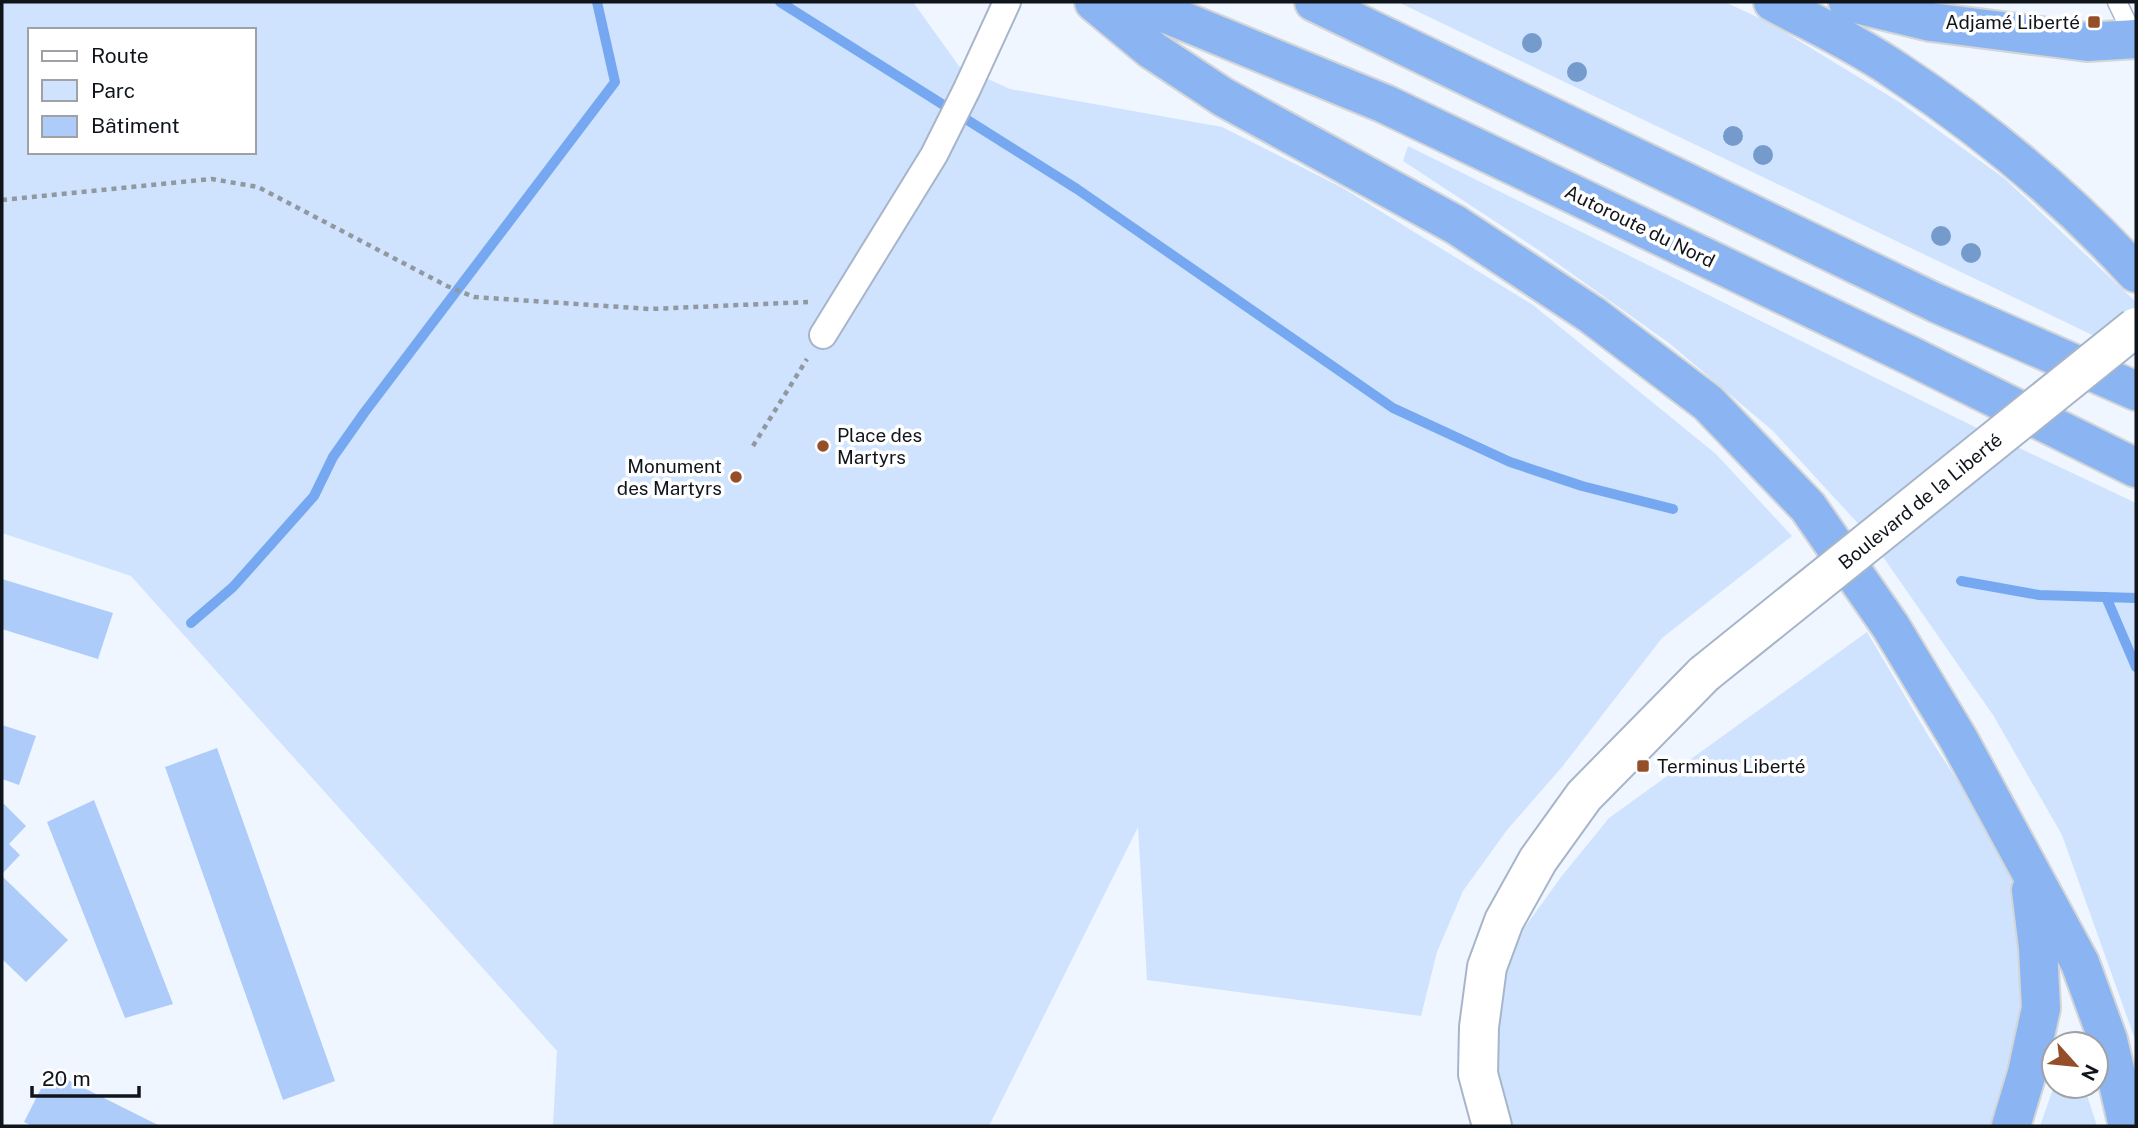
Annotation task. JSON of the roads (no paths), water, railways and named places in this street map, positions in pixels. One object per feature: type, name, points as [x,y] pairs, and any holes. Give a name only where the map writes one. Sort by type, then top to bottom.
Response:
[{"type":"highway","points":[[1094,2],[1152,50],[1223,97],[1456,225],[1592,315],[1708,403],[1808,507],[1876,605],[1959,740],[2080,963],[2108,1040],[2128,1126]]},
{"type":"highway","name":"Autoroute du Nord","points":[[1136,2],[1385,104],[1899,350],[2136,468]]},
{"type":"highway","points":[[1314,2],[1936,303],[2136,391]]},
{"type":"highway","points":[[1773,2],[1894,69],[2006,150],[2100,234],[2136,273]]},
{"type":"highway","points":[[1848,2],[1931,22],[2087,42],[2135,39]]},
{"type":"highway","points":[[2011,1126],[2027,1073],[2041,1008],[2038,948],[2028,867]]},
{"type":"street","points":[[823,335],[934,155],[1007,2]]},
{"type":"street","name":"Boulevard de la Liberté","points":[[1492,1126],[1478,1074],[1479,1027],[1487,967],[1504,921],[1538,860],[1584,796],[1704,674],[2136,327]]},
{"type":"lane","points":[[2117,2],[2135,39]]},
{"type":"waterway","points":[[191,623],[233,587],[314,496],[333,457],[364,413],[615,82],[597,2]]},
{"type":"waterway","points":[[780,2],[1077,189],[1393,408],[1510,462],[1582,486],[1673,509]]},
{"type":"waterway","points":[[1961,581],[2039,595],[2136,598]]},
{"type":"waterway","points":[[2106,597],[2136,667]]},
{"type":"place","name":"Adjamé Liberté","points":[[2094,22]]},
{"type":"place","name":"Place des Martyrs","points":[[823,446]]},
{"type":"place","name":"Monument des Martyrs","points":[[736,477]]},
{"type":"place","name":"Terminus Liberté","points":[[1643,766]]}]
